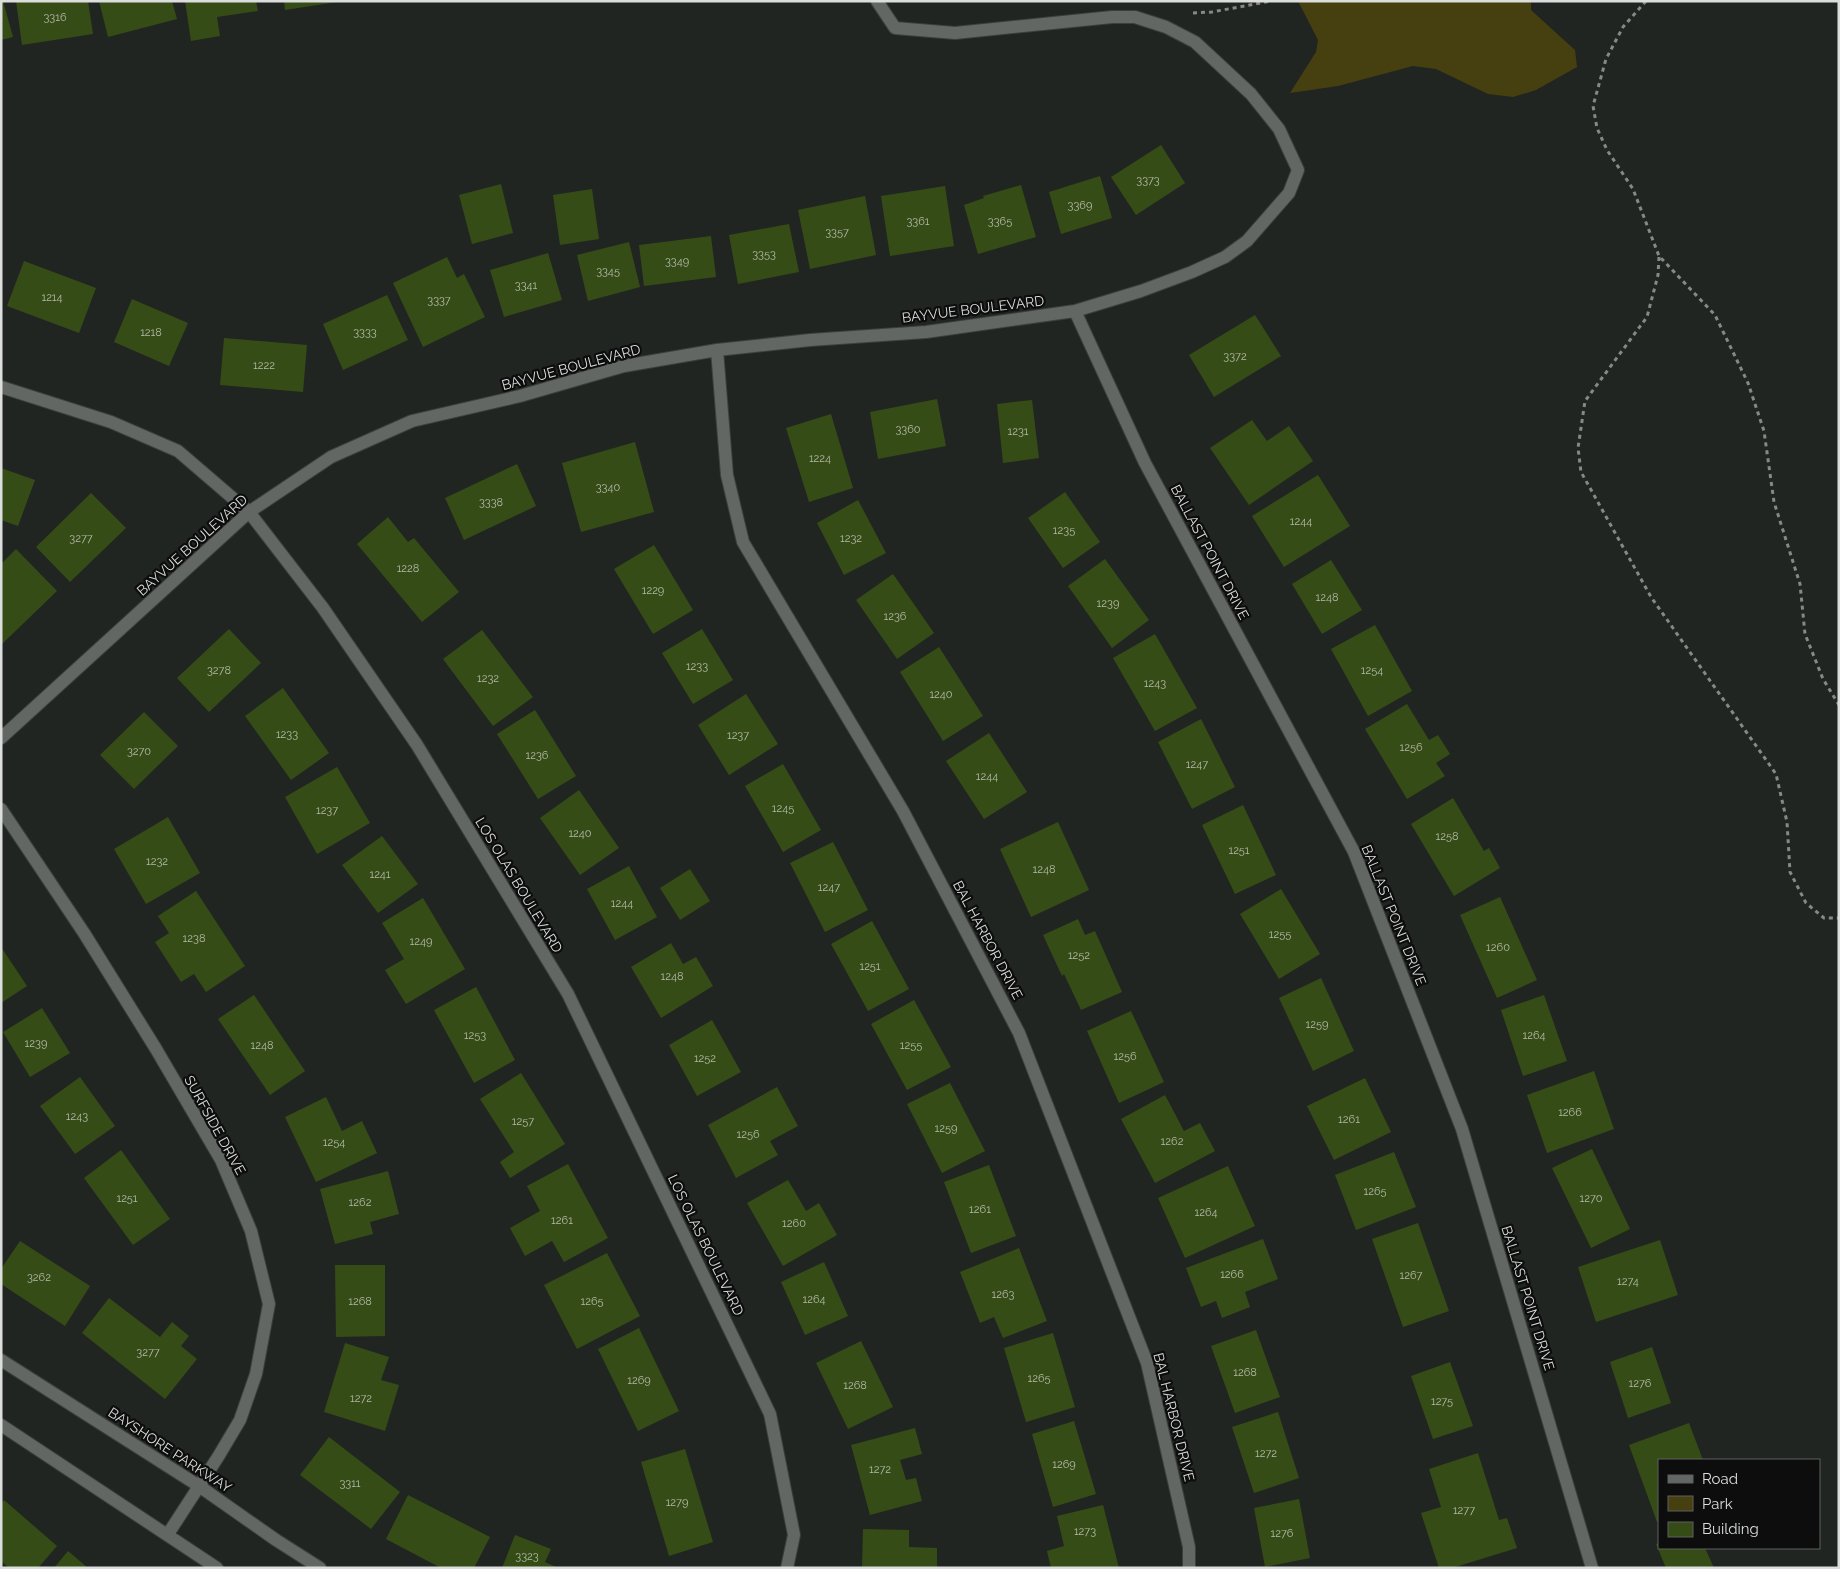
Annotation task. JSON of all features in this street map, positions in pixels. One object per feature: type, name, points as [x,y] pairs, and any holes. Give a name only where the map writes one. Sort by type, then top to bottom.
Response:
[{"type":"street","name":"BAYVUE BOULEVARD","points":[[1,738],[249,512],[331,456],[412,421],[520,396],[624,366],[717,350],[810,340],[926,332],[1074,311],[1141,291],[1192,272],[1225,257],[1247,241],[1289,193],[1298,170],[1279,129],[1251,94],[1195,42],[1166,27],[1135,18],[1112,18],[955,32],[895,28],[877,1]]},
{"type":"street","name":"BALLAST POINT DRIVE","points":[[1074,311],[1145,463],[1354,852],[1462,1129],[1592,1568]]},
{"type":"street","name":"BAL HARBOR DRIVE","points":[[717,350],[727,475],[743,542],[903,811],[1019,1033],[1147,1363],[1189,1547],[1189,1568]]},
{"type":"street","name":"LOS OLAS BOULEVARD","points":[[1,387],[111,422],[178,451],[249,512],[322,608],[417,745],[568,994],[770,1414],[794,1535],[786,1568]]},
{"type":"street","name":"SURFSIDE DRIVE","points":[[1,809],[84,933],[221,1160],[251,1231],[269,1304],[256,1374],[240,1420],[168,1534]]},
{"type":"street","name":"BAYSHORE PARKWAY","points":[[1,1360],[199,1486],[276,1540],[320,1568]]},
{"type":"street","points":[[1,1425],[217,1568]]},
{"type":"path","points":[[1193,13],[1212,12],[1271,1]]},
{"type":"path","points":[[1646,1],[1623,27],[1606,59],[1593,106],[1597,128],[1607,150],[1634,189],[1659,256],[1715,315],[1748,383],[1764,431],[1774,502],[1800,584],[1805,634],[1823,679],[1839,705]]},
{"type":"path","points":[[1659,256],[1658,275],[1647,316],[1585,401],[1578,448],[1581,472],[1651,597],[1776,774],[1787,822],[1790,872],[1806,903],[1824,918],[1839,918]]},
{"type":"green space","points":[[1298,1],[1531,1],[1531,10],[1575,50],[1577,67],[1536,90],[1513,97],[1488,94],[1436,69],[1413,66],[1338,86],[1290,93],[1316,52],[1318,40]]},
{"type":"building","points":[[1,1],[3,1],[13,37],[1,40]]},
{"type":"building","points":[[16,1],[88,1],[93,34],[22,45]]},
{"type":"building","points":[[99,1],[172,1],[177,19],[108,37]]},
{"type":"building","points":[[185,1],[256,1],[258,11],[217,17],[220,36],[191,41]]},
{"type":"building","points":[[284,1],[337,1],[337,2],[285,10]]},
{"type":"building","points":[[1161,145],[1185,183],[1136,215],[1111,177]]},
{"type":"building","points":[[1100,176],[1112,218],[1061,234],[1049,192]]},
{"type":"building","points":[[501,184],[513,233],[472,244],[459,195]]},
{"type":"building","points":[[1021,185],[1036,237],[978,254],[964,205],[984,198],[983,196]]},
{"type":"building","points":[[945,186],[954,246],[890,256],[881,196]]},
{"type":"building","points":[[592,189],[599,239],[560,245],[553,195]]},
{"type":"building","points":[[865,196],[876,255],[810,269],[798,210]]},
{"type":"building","points":[[789,224],[799,272],[738,284],[729,235]]},
{"type":"building","points":[[711,236],[716,277],[644,286],[639,245]]},
{"type":"building","points":[[629,242],[640,287],[588,301],[577,255]]},
{"type":"building","points":[[548,253],[562,300],[504,317],[490,270]]},
{"type":"building","points":[[447,257],[457,278],[464,274],[485,317],[423,347],[393,283]]},
{"type":"building","points":[[24,261],[96,288],[79,333],[7,306]]},
{"type":"building","points":[[387,295],[408,340],[343,370],[323,324]]},
{"type":"building","points":[[132,299],[188,323],[169,366],[114,342]]},
{"type":"building","points":[[1255,315],[1281,356],[1214,397],[1189,355]]},
{"type":"building","points":[[224,338],[307,345],[303,392],[220,385]]},
{"type":"building","points":[[937,399],[946,446],[878,459],[870,412]]},
{"type":"building","points":[[1032,400],[1039,458],[1003,463],[997,404]]},
{"type":"building","points":[[831,414],[853,488],[809,502],[786,428]]},
{"type":"building","points":[[1252,420],[1267,441],[1289,426],[1313,461],[1249,505],[1210,448]]},
{"type":"building","points":[[635,442],[654,512],[581,532],[562,463]]},
{"type":"building","points":[[517,464],[536,506],[464,540],[445,498]]},
{"type":"building","points":[[1,468],[35,480],[18,526],[1,520]]},
{"type":"building","points":[[1318,475],[1350,526],[1284,567],[1252,516]]},
{"type":"building","points":[[1065,492],[1100,542],[1063,568],[1028,518]]},
{"type":"building","points":[[91,493],[126,528],[70,582],[36,547]]},
{"type":"building","points":[[858,500],[886,553],[844,575],[817,523]]},
{"type":"building","points":[[388,517],[408,542],[414,538],[459,592],[422,622],[357,544]]},
{"type":"building","points":[[654,545],[693,610],[653,634],[614,569]]},
{"type":"building","points":[[16,549],[57,591],[1,645],[1,564]]},
{"type":"building","points":[[1105,559],[1149,620],[1112,648],[1068,586]]},
{"type":"building","points":[[1331,560],[1362,610],[1322,634],[1292,584]]},
{"type":"building","points":[[893,574],[934,633],[897,659],[856,600]]},
{"type":"building","points":[[1375,625],[1412,691],[1368,716],[1331,649]]},
{"type":"building","points":[[229,629],[261,663],[209,712],[177,678]]},
{"type":"building","points":[[702,629],[733,680],[693,704],[662,653]]},
{"type":"building","points":[[482,630],[533,697],[493,726],[443,659]]},
{"type":"building","points":[[1155,634],[1197,708],[1155,731],[1113,658]]},
{"type":"building","points":[[939,647],[983,716],[943,741],[900,672]]},
{"type":"building","points":[[283,688],[329,753],[291,780],[245,716]]},
{"type":"building","points":[[746,694],[778,744],[729,775],[698,725]]},
{"type":"building","points":[[1407,704],[1429,740],[1438,735],[1450,754],[1436,763],[1445,776],[1407,799],[1365,729]]},
{"type":"building","points":[[535,710],[576,776],[538,799],[497,734]]},
{"type":"building","points":[[144,712],[178,746],[134,789],[100,755]]},
{"type":"building","points":[[1201,719],[1235,787],[1192,809],[1158,742]]},
{"type":"building","points":[[989,733],[1027,792],[984,819],[946,761]]},
{"type":"building","points":[[783,764],[821,830],[783,852],[745,786]]},
{"type":"building","points":[[337,767],[370,823],[317,854],[285,797]]},
{"type":"building","points":[[579,790],[619,848],[580,875],[540,818]]},
{"type":"building","points":[[1453,798],[1484,851],[1489,848],[1500,868],[1454,896],[1411,824]]},
{"type":"building","points":[[1243,805],[1276,875],[1235,894],[1202,825]]},
{"type":"building","points":[[168,817],[200,873],[146,904],[114,849]]},
{"type":"building","points":[[1058,822],[1089,890],[1031,917],[1000,849]]},
{"type":"building","points":[[382,836],[418,884],[378,913],[342,865]]},
{"type":"building","points":[[833,842],[868,910],[825,932],[790,863]]},
{"type":"building","points":[[629,866],[657,917],[615,940],[587,889]]},
{"type":"building","points":[[690,869],[710,901],[680,920],[660,888]]},
{"type":"building","points":[[1281,889],[1320,954],[1279,979],[1240,914]]},
{"type":"building","points":[[196,891],[245,966],[206,992],[194,974],[181,982],[155,942],[169,933],[158,916]]},
{"type":"building","points":[[1500,897],[1537,980],[1497,998],[1460,915]]},
{"type":"building","points":[[423,898],[465,969],[406,1004],[385,970],[404,959],[382,923]]},
{"type":"building","points":[[1078,919],[1085,935],[1095,931],[1122,992],[1081,1010],[1064,974],[1062,976],[1043,935]]},
{"type":"building","points":[[872,921],[909,989],[868,1011],[831,944]]},
{"type":"building","points":[[671,943],[683,964],[696,957],[713,986],[661,1018],[631,967]]},
{"type":"building","points":[[1,947],[27,986],[1,1003]]},
{"type":"building","points":[[1321,978],[1354,1051],[1313,1071],[1279,998]]},
{"type":"building","points":[[476,987],[515,1060],[474,1083],[434,1010]]},
{"type":"building","points":[[254,995],[305,1071],[270,1095],[218,1019]]},
{"type":"building","points":[[1544,995],[1567,1061],[1523,1076],[1501,1010]]},
{"type":"building","points":[[914,1000],[951,1067],[907,1090],[871,1024]]},
{"type":"building","points":[[42,1008],[70,1053],[30,1077],[3,1032]]},
{"type":"building","points":[[1131,1011],[1164,1082],[1119,1103],[1087,1031]]},
{"type":"building","points":[[712,1020],[741,1072],[697,1096],[669,1045]]},
{"type":"building","points":[[1594,1071],[1614,1129],[1547,1153],[1527,1095]]},
{"type":"building","points":[[521,1073],[565,1144],[510,1178],[500,1162],[514,1152],[480,1099]]},
{"type":"building","points":[[80,1077],[115,1126],[75,1154],[40,1106]]},
{"type":"building","points":[[1365,1078],[1391,1132],[1334,1160],[1307,1106]]},
{"type":"building","points":[[950,1083],[985,1151],[942,1173],[907,1104]]},
{"type":"building","points":[[777,1087],[798,1126],[770,1141],[778,1155],[736,1178],[708,1125]]},
{"type":"building","points":[[1165,1095],[1184,1131],[1200,1123],[1215,1151],[1155,1183],[1121,1119]]},
{"type":"building","points":[[326,1097],[342,1131],[362,1121],[377,1153],[316,1182],[285,1117]]},
{"type":"building","points":[[1592,1149],[1630,1229],[1591,1248],[1552,1168]]},
{"type":"building","points":[[121,1150],[170,1219],[133,1245],[84,1178]]},
{"type":"building","points":[[1394,1152],[1416,1207],[1356,1230],[1335,1175]]},
{"type":"building","points":[[568,1164],[608,1238],[564,1262],[552,1241],[525,1256],[510,1228],[540,1211],[527,1186]]},
{"type":"building","points":[[989,1165],[1016,1236],[971,1253],[944,1182]]},
{"type":"building","points":[[1228,1166],[1255,1226],[1185,1258],[1158,1198]]},
{"type":"building","points":[[388,1171],[399,1214],[370,1222],[373,1234],[335,1244],[320,1189]]},
{"type":"building","points":[[788,1180],[806,1211],[819,1203],[837,1235],[783,1266],[747,1203]]},
{"type":"building","points":[[1418,1223],[1449,1311],[1403,1327],[1372,1239]]},
{"type":"building","points":[[1263,1239],[1278,1279],[1245,1292],[1250,1307],[1222,1318],[1216,1301],[1201,1307],[1186,1268]]},
{"type":"building","points":[[1660,1240],[1678,1295],[1596,1322],[1578,1267]]},
{"type":"building","points":[[20,1241],[90,1286],[65,1326],[1,1284],[1,1269]]},
{"type":"building","points":[[1019,1248],[1047,1321],[1003,1338],[994,1317],[980,1323],[960,1272]]},
{"type":"building","points":[[607,1253],[640,1316],[577,1349],[544,1285]]},
{"type":"building","points":[[824,1262],[848,1316],[805,1335],[781,1282]]},
{"type":"building","points":[[335,1265],[385,1265],[385,1336],[336,1337]]},
{"type":"building","points":[[109,1298],[160,1337],[172,1322],[189,1336],[181,1346],[197,1359],[165,1399],[82,1333]]},
{"type":"building","points":[[639,1328],[679,1411],[638,1431],[598,1349]]},
{"type":"building","points":[[1256,1330],[1280,1397],[1235,1413],[1211,1346]]},
{"type":"building","points":[[1053,1333],[1075,1407],[1026,1422],[1004,1348]]},
{"type":"building","points":[[861,1341],[893,1407],[848,1429],[816,1363]]},
{"type":"building","points":[[345,1343],[389,1357],[381,1380],[399,1385],[385,1431],[324,1412]]},
{"type":"building","points":[[1652,1347],[1671,1403],[1628,1418],[1610,1362]]},
{"type":"building","points":[[1450,1362],[1473,1426],[1433,1439],[1411,1376]]},
{"type":"building","points":[[1278,1412],[1299,1478],[1254,1493],[1232,1427]]},
{"type":"building","points":[[1074,1421],[1096,1494],[1053,1507],[1032,1434]]},
{"type":"building","points":[[1689,1423],[1703,1459],[1658,1459],[1658,1522],[1657,1522],[1629,1445]]},
{"type":"building","points":[[915,1428],[922,1454],[900,1460],[906,1480],[916,1478],[922,1501],[870,1515],[851,1445]]},
{"type":"building","points":[[329,1437],[400,1492],[371,1529],[300,1475]]},
{"type":"building","points":[[685,1449],[713,1542],[669,1556],[641,1462]]},
{"type":"building","points":[[1478,1453],[1499,1520],[1507,1518],[1517,1548],[1452,1568],[1439,1568],[1421,1513],[1441,1507],[1429,1469]]},
{"type":"building","points":[[408,1495],[490,1537],[474,1568],[441,1568],[386,1539]]},
{"type":"building","points":[[1299,1499],[1310,1558],[1265,1567],[1254,1508]]},
{"type":"building","points":[[4,1500],[57,1546],[38,1568],[9,1568],[1,1561],[1,1504]]},
{"type":"building","points":[[1103,1505],[1119,1568],[1051,1568],[1047,1551],[1064,1546],[1057,1516]]},
{"type":"building","points":[[863,1529],[909,1530],[909,1547],[937,1548],[937,1568],[862,1568]]},
{"type":"building","points":[[515,1535],[551,1549],[545,1562],[558,1568],[502,1568]]},
{"type":"building","points":[[1658,1549],[1705,1549],[1714,1568],[1666,1568]]},
{"type":"building","points":[[68,1551],[88,1568],[54,1568]]}]
